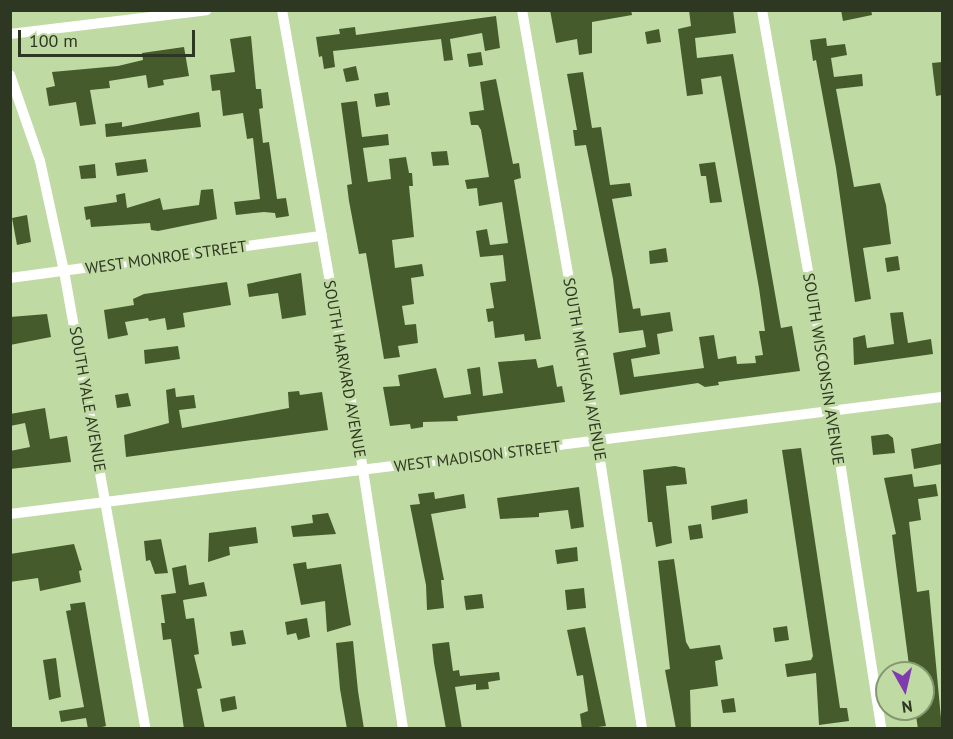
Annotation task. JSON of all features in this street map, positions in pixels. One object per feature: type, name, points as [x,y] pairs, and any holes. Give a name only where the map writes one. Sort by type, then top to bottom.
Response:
[{"type":"street","points":[[10,34],[207,10]]},
{"type":"street","name":"SOUTH HARVARD AVENUE","points":[[282,10],[363,470],[403,729]]},
{"type":"street","name":"SOUTH MICHIGAN AVENUE","points":[[522,10],[597,441],[642,729]]},
{"type":"street","name":"SOUTH WISCONSIN AVENUE","points":[[762,10],[832,411],[881,729]]},
{"type":"street","name":"SOUTH YALE AVENUE","points":[[10,75],[40,161],[64,271],[107,502],[145,729]]},
{"type":"street","name":"WEST MONROE STREET","points":[[10,278],[322,236]]},
{"type":"street","name":"WEST MADISON STREET","points":[[10,514],[942,397]]},
{"type":"building","points":[[550,10],[631,10],[632,15],[592,22],[592,53],[579,55],[577,39],[556,43]]},
{"type":"building","points":[[689,10],[733,10],[736,33],[695,38],[697,58],[733,54],[781,328],[792,326],[800,371],[718,382],[719,385],[705,387],[698,383],[620,395],[613,353],[646,347],[643,330],[619,333],[613,279],[586,145],[575,146],[573,130],[577,130],[567,74],[583,72],[592,128],[601,127],[610,185],[630,183],[632,196],[612,199],[633,309],[640,308],[641,316],[670,312],[673,331],[657,334],[660,354],[631,359],[634,377],[704,368],[699,337],[714,335],[718,359],[736,356],[737,364],[756,363],[755,356],[763,355],[759,331],[765,331],[759,288],[721,76],[701,79],[703,94],[687,96],[678,29],[691,26]]},
{"type":"building","points":[[841,10],[871,10],[872,15],[843,21]]},
{"type":"building","points":[[496,16],[500,48],[485,51],[482,33],[450,39],[453,60],[444,61],[441,39],[333,51],[335,67],[324,69],[322,56],[319,57],[316,37],[340,34],[339,29],[355,27],[356,35]]},
{"type":"building","points":[[659,29],[661,42],[647,44],[645,32]]},
{"type":"building","points":[[251,36],[256,89],[261,89],[263,108],[259,109],[263,143],[269,142],[277,199],[286,198],[289,216],[276,218],[275,213],[264,212],[236,215],[234,202],[260,199],[253,138],[247,139],[243,113],[223,116],[220,90],[212,91],[210,75],[235,72],[230,39]]},
{"type":"building","points":[[826,38],[827,46],[845,44],[847,55],[831,58],[834,77],[862,74],[863,86],[836,89],[854,187],[880,183],[886,205],[891,244],[863,248],[871,299],[855,302],[836,168],[816,60],[813,61],[810,40]]},
{"type":"building","points":[[184,47],[189,76],[163,80],[164,85],[148,88],[146,75],[109,81],[110,88],[90,90],[96,124],[80,126],[76,102],[49,106],[46,88],[55,86],[52,72],[118,66],[143,60],[142,53]]},
{"type":"building","points":[[481,52],[483,65],[469,67],[467,54]]},
{"type":"building","points":[[942,62],[942,95],[936,96],[932,63]]},
{"type":"building","points":[[356,66],[359,80],[346,82],[343,69]]},
{"type":"building","points":[[496,79],[513,164],[519,163],[521,178],[514,180],[541,339],[525,341],[524,334],[495,338],[493,321],[488,322],[486,309],[494,308],[490,283],[506,281],[503,255],[480,257],[476,231],[487,229],[490,245],[508,243],[502,202],[479,206],[477,188],[467,189],[465,180],[489,177],[481,130],[478,125],[471,125],[469,112],[484,110],[480,82]]},
{"type":"building","points":[[388,92],[390,105],[376,107],[374,94]]},
{"type":"building","points":[[357,101],[362,137],[388,134],[389,145],[363,148],[368,182],[391,179],[389,159],[406,157],[409,173],[412,173],[413,186],[409,186],[414,237],[392,240],[395,268],[422,264],[424,276],[411,278],[414,304],[402,306],[405,325],[416,324],[418,343],[398,346],[400,357],[384,359],[366,253],[359,254],[349,201],[347,185],[352,184],[341,103]]},
{"type":"building","points":[[199,112],[201,127],[106,137],[105,124],[122,122],[122,127]]},
{"type":"building","points":[[447,151],[449,165],[433,166],[431,152]]},
{"type":"building","points":[[146,159],[148,172],[117,176],[115,163]]},
{"type":"building","points":[[715,162],[722,202],[710,203],[706,176],[701,176],[699,164]]},
{"type":"building","points":[[95,164],[96,178],[81,179],[79,166]]},
{"type":"building","points":[[213,189],[217,219],[158,231],[151,230],[150,223],[91,227],[90,219],[86,220],[84,207],[117,202],[116,195],[125,193],[127,208],[160,198],[163,210],[199,205],[201,190]]},
{"type":"building","points":[[27,215],[31,242],[17,245],[12,218]]},
{"type":"building","points":[[666,248],[668,262],[650,264],[649,251]]},
{"type":"building","points":[[898,256],[900,270],[887,272],[885,258]]},
{"type":"building","points":[[301,273],[306,315],[282,319],[278,293],[249,297],[247,284]]},
{"type":"building","points":[[227,282],[231,305],[183,313],[185,327],[167,330],[165,318],[125,322],[128,335],[108,339],[104,310],[134,305],[133,299],[144,294]]},
{"type":"building","points":[[903,312],[908,343],[931,339],[933,354],[854,365],[853,338],[865,335],[867,348],[894,344],[890,313]]},
{"type":"building","points":[[47,314],[51,337],[10,345],[10,317]]},
{"type":"building","points":[[178,346],[180,359],[145,364],[144,350]]},
{"type":"building","points":[[536,359],[538,368],[553,365],[557,387],[562,386],[565,402],[457,416],[458,421],[423,422],[423,427],[411,429],[410,424],[390,426],[383,387],[400,386],[398,375],[436,368],[444,398],[471,394],[467,369],[480,367],[483,396],[503,393],[498,362]]},
{"type":"building","points":[[175,388],[176,397],[194,395],[196,408],[179,410],[182,428],[289,408],[288,392],[299,391],[300,395],[322,392],[328,430],[126,457],[124,435],[169,423],[166,390]]},
{"type":"building","points":[[128,393],[131,406],[117,408],[115,395]]},
{"type":"building","points":[[45,408],[50,439],[67,436],[71,462],[10,469],[10,451],[30,447],[25,423],[10,426],[10,414]]},
{"type":"building","points":[[888,434],[893,438],[895,453],[873,455],[871,436]]},
{"type":"building","points":[[942,443],[942,464],[914,469],[911,449]]},
{"type":"building","points":[[801,448],[840,708],[847,708],[849,721],[819,725],[816,673],[787,677],[785,664],[811,660],[813,656],[782,450]]},
{"type":"building","points":[[675,466],[685,468],[687,484],[666,486],[672,543],[656,547],[652,522],[648,522],[643,470]]},
{"type":"building","points":[[912,474],[914,487],[936,484],[938,496],[918,499],[921,520],[909,522],[917,592],[929,590],[942,729],[918,729],[917,721],[935,721],[935,661],[908,661],[892,535],[896,534],[884,478]]},
{"type":"building","points":[[579,487],[584,527],[571,529],[568,510],[539,513],[539,517],[500,519],[497,498]]},
{"type":"building","points":[[434,492],[435,499],[464,494],[466,508],[431,514],[444,580],[441,580],[444,608],[427,610],[426,585],[410,505],[420,504],[418,494]]},
{"type":"building","points":[[747,499],[748,513],[712,520],[711,506]]},
{"type":"building","points":[[328,513],[336,534],[293,537],[291,526],[313,523],[312,515]]},
{"type":"building","points":[[701,524],[703,538],[690,540],[688,526]]},
{"type":"building","points":[[256,527],[258,543],[229,547],[230,555],[208,562],[209,533]]},
{"type":"building","points":[[161,539],[168,573],[155,574],[150,560],[146,561],[144,541]]},
{"type":"building","points":[[74,544],[82,570],[79,571],[81,582],[40,591],[38,578],[10,582],[10,554]]},
{"type":"building","points":[[577,547],[578,561],[557,564],[555,550]]},
{"type":"building","points":[[674,559],[686,642],[690,649],[720,645],[723,659],[715,661],[718,686],[690,690],[691,729],[676,729],[665,670],[670,669],[658,561]]},
{"type":"building","points":[[306,562],[307,569],[341,564],[351,625],[327,632],[325,601],[301,605],[293,564]]},
{"type":"building","points":[[186,565],[189,585],[204,582],[207,596],[183,600],[186,619],[194,618],[199,654],[194,655],[202,688],[197,689],[205,729],[184,729],[171,639],[163,640],[161,623],[165,623],[161,595],[176,593],[172,568]]},
{"type":"building","points":[[584,588],[586,608],[567,610],[565,590]]},
{"type":"building","points":[[482,594],[484,608],[466,610],[464,596]]},
{"type":"building","points":[[85,602],[106,726],[94,729],[88,729],[86,718],[61,722],[59,711],[84,707],[66,611],[71,610],[70,604]]},
{"type":"building","points":[[307,618],[310,637],[298,640],[296,633],[287,635],[285,622]]},
{"type":"building","points":[[787,626],[789,640],[775,642],[773,628]]},
{"type":"building","points":[[585,627],[606,726],[582,729],[580,714],[588,711],[583,675],[577,676],[567,630]]},
{"type":"building","points":[[243,630],[246,644],[232,646],[230,632]]},
{"type":"building","points":[[353,641],[364,729],[347,729],[340,689],[336,643]]},
{"type":"building","points":[[449,642],[453,671],[459,670],[460,676],[499,672],[500,680],[488,682],[489,689],[476,690],[476,684],[455,687],[462,729],[446,729],[434,663],[432,644]]},
{"type":"building","points":[[56,658],[61,697],[49,700],[43,660]]},
{"type":"building","points":[[235,696],[237,709],[222,712],[220,699]]},
{"type":"building","points":[[734,698],[736,712],[723,713],[721,700]]}]
